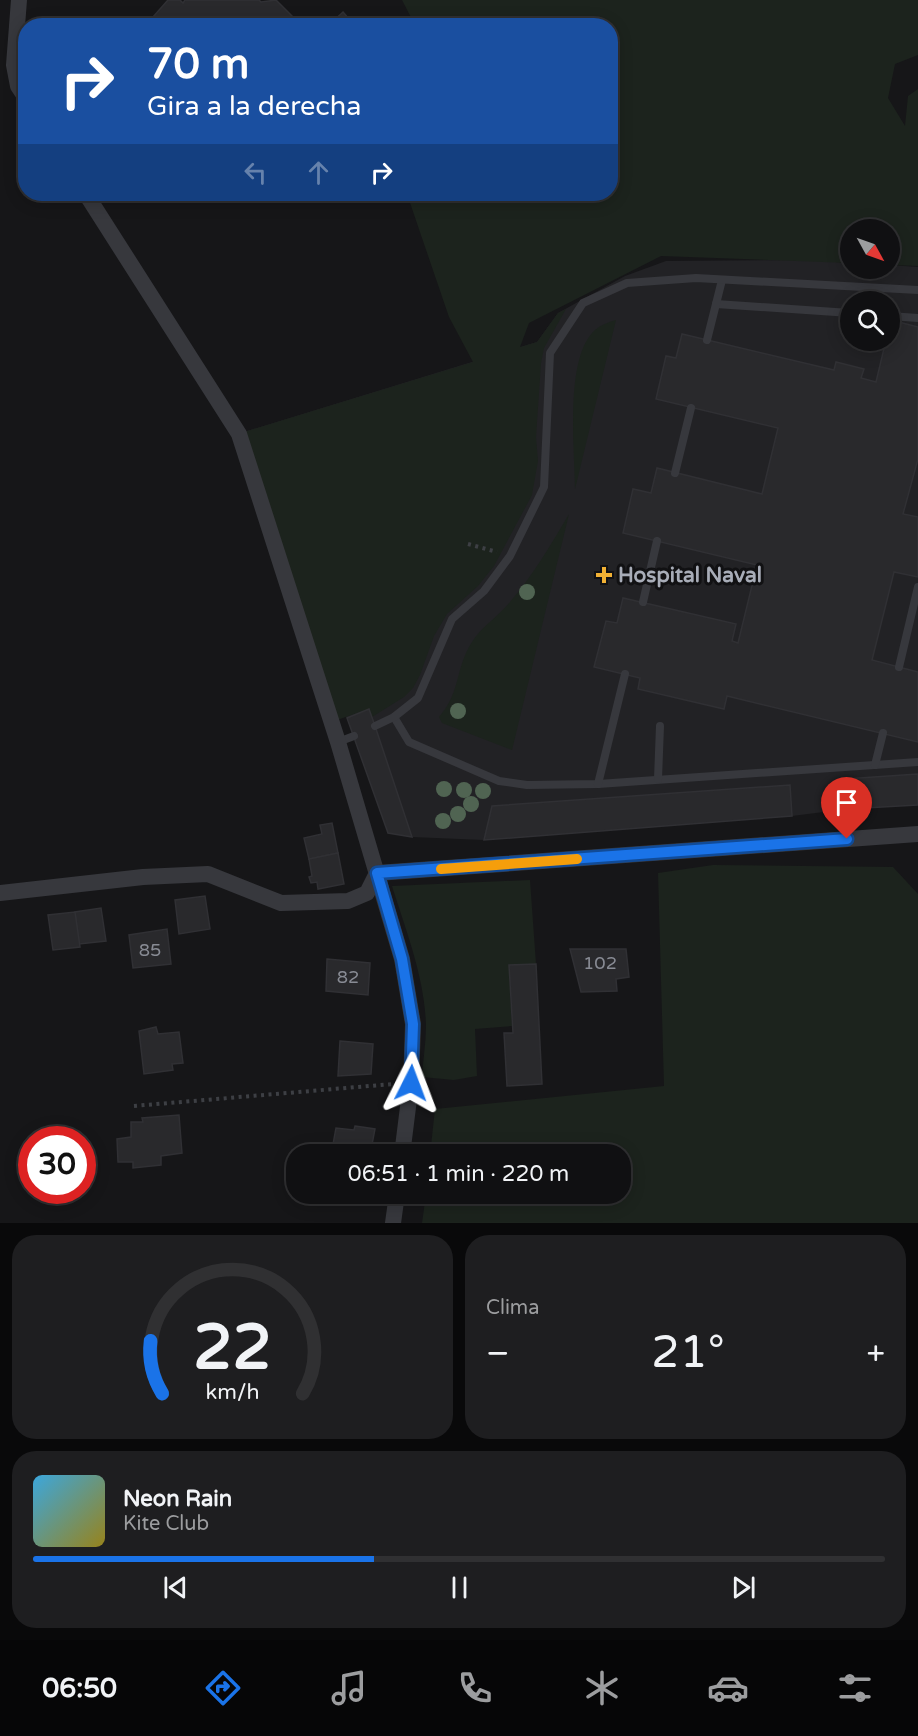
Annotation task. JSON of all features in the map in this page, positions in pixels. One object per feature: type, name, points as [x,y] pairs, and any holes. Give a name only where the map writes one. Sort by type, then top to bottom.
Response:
[{"type":"street","points":[[18,86],[7,68],[19,0]]},
{"type":"street","points":[[90,201],[240,434],[346,739],[377,873],[402,959],[413,1024],[411,1083],[403,1144]]},
{"type":"street","points":[[377,873],[918,834]]},
{"type":"street","points":[[0,893],[143,877],[208,874],[281,903],[348,901],[367,893],[377,873]]},
{"type":"street","points":[[393,1223],[396,1204]]},
{"type":"lane","points":[[375,726],[394,717],[418,698],[452,619],[484,591],[510,556],[544,487],[550,353],[583,303],[627,283],[696,278],[918,290]]},
{"type":"lane","points":[[707,340],[722,280]]},
{"type":"lane","points":[[716,304],[840,312]]},
{"type":"lane","points":[[900,317],[918,318]]},
{"type":"lane","points":[[675,472],[691,408]]},
{"type":"lane","points":[[643,602],[657,542]]},
{"type":"lane","points":[[899,667],[918,587]]},
{"type":"lane","points":[[598,784],[625,674]]},
{"type":"lane","points":[[394,717],[409,742],[499,781],[527,785],[598,784],[918,762]]},
{"type":"lane","points":[[658,779],[660,726]]},
{"type":"lane","points":[[875,765],[883,733]]},
{"type":"path","points":[[468,544],[510,556]]},
{"type":"path","points":[[134,1106],[411,1083]]},
{"type":"shaded area","points":[[402,0],[918,0],[918,55],[895,64],[888,98],[905,126],[908,96],[918,89],[918,266],[900,265],[900,219],[840,219],[840,263],[661,256],[529,323],[520,347],[537,342],[558,313],[566,309],[544,348],[541,363],[536,437],[538,461],[532,495],[494,566],[478,586],[447,614],[434,636],[413,688],[404,697],[372,717],[369,709],[337,720],[244,432],[473,362],[449,317],[409,201],[618,201],[618,18],[411,18]]},
{"type":"shaded area","name":"Hospital Naval","points":[[808,260],[840,262],[840,279],[900,279],[900,266],[918,267],[918,805],[484,840],[412,837],[388,833],[244,432],[537,342],[558,313],[625,276],[666,261]]},
{"type":"shaded area","points":[[616,320],[575,489],[573,405],[579,361],[585,343],[595,330]]},
{"type":"shaded area","points":[[569,514],[512,750],[442,723],[439,717],[455,689],[463,661],[472,642],[526,581]]},
{"type":"shaded area","points":[[713,865],[893,867],[918,894],[918,1223],[422,1223],[425,1204],[631,1204],[631,1144],[431,1144],[435,1109],[664,1086],[658,873]]},
{"type":"shaded area","points":[[530,880],[536,964],[509,966],[512,1026],[475,1029],[477,1076],[454,1080],[422,1077],[426,1039],[425,1008],[414,955],[392,886]]},
{"type":"building","points":[[168,0],[180,0],[183,3],[185,0],[259,0],[261,2],[276,0],[294,18],[152,18]]},
{"type":"building","points":[[343,12],[348,18],[337,18]]},
{"type":"building","points":[[900,322],[918,327],[918,459],[903,514],[918,517],[918,577],[894,572],[872,660],[918,672],[918,742],[727,696],[724,709],[638,689],[640,678],[594,667],[606,621],[617,623],[623,598],[736,624],[732,641],[738,643],[757,565],[623,533],[633,489],[651,493],[657,468],[762,494],[778,428],[656,399],[666,356],[676,358],[682,334],[834,370],[836,362],[864,369],[861,378],[876,382],[883,351],[900,351]]},
{"type":"building","points":[[369,709],[412,837],[388,833],[347,718]]},
{"type":"building","points":[[918,774],[918,805],[847,809],[845,779]]},
{"type":"building","points":[[790,785],[792,816],[484,840],[492,806]]},
{"type":"building","points":[[332,823],[338,853],[309,859],[304,838],[322,834],[320,825]]},
{"type":"building","points":[[338,853],[344,884],[318,889],[317,882],[311,883],[309,877],[312,876],[309,859]]},
{"type":"building","points":[[205,896],[210,929],[179,934],[175,900]]},
{"type":"building","points":[[101,908],[106,941],[79,944],[75,912]]},
{"type":"building","points":[[75,912],[80,947],[53,950],[48,915]]},
{"type":"building","points":[[167,929],[171,964],[133,968],[129,935]]},
{"type":"building","points":[[570,949],[626,949],[629,977],[616,979],[617,991],[581,992]]},
{"type":"building","points":[[327,959],[370,963],[368,995],[326,991]]},
{"type":"building","points":[[536,964],[542,1084],[507,1086],[504,1033],[513,1033],[509,965]]},
{"type":"building","points":[[156,1027],[158,1034],[179,1032],[183,1063],[172,1064],[173,1070],[144,1074],[139,1031]]},
{"type":"building","points":[[340,1041],[373,1044],[371,1074],[338,1076]]},
{"type":"building","points":[[179,1115],[182,1153],[161,1156],[161,1165],[133,1168],[133,1162],[118,1162],[117,1139],[131,1137],[131,1122],[143,1122],[142,1118]]},
{"type":"building","points":[[355,1126],[375,1129],[372,1144],[333,1144],[336,1128],[354,1130]]},
{"type":"slow traffic","points":[[441,869],[577,859]]},
{"type":"place","name":"Hospital Naval","points":[[604,575]]},
{"type":"route","points":[[411,1083],[413,1024],[402,959],[377,873],[847,839]]}]
